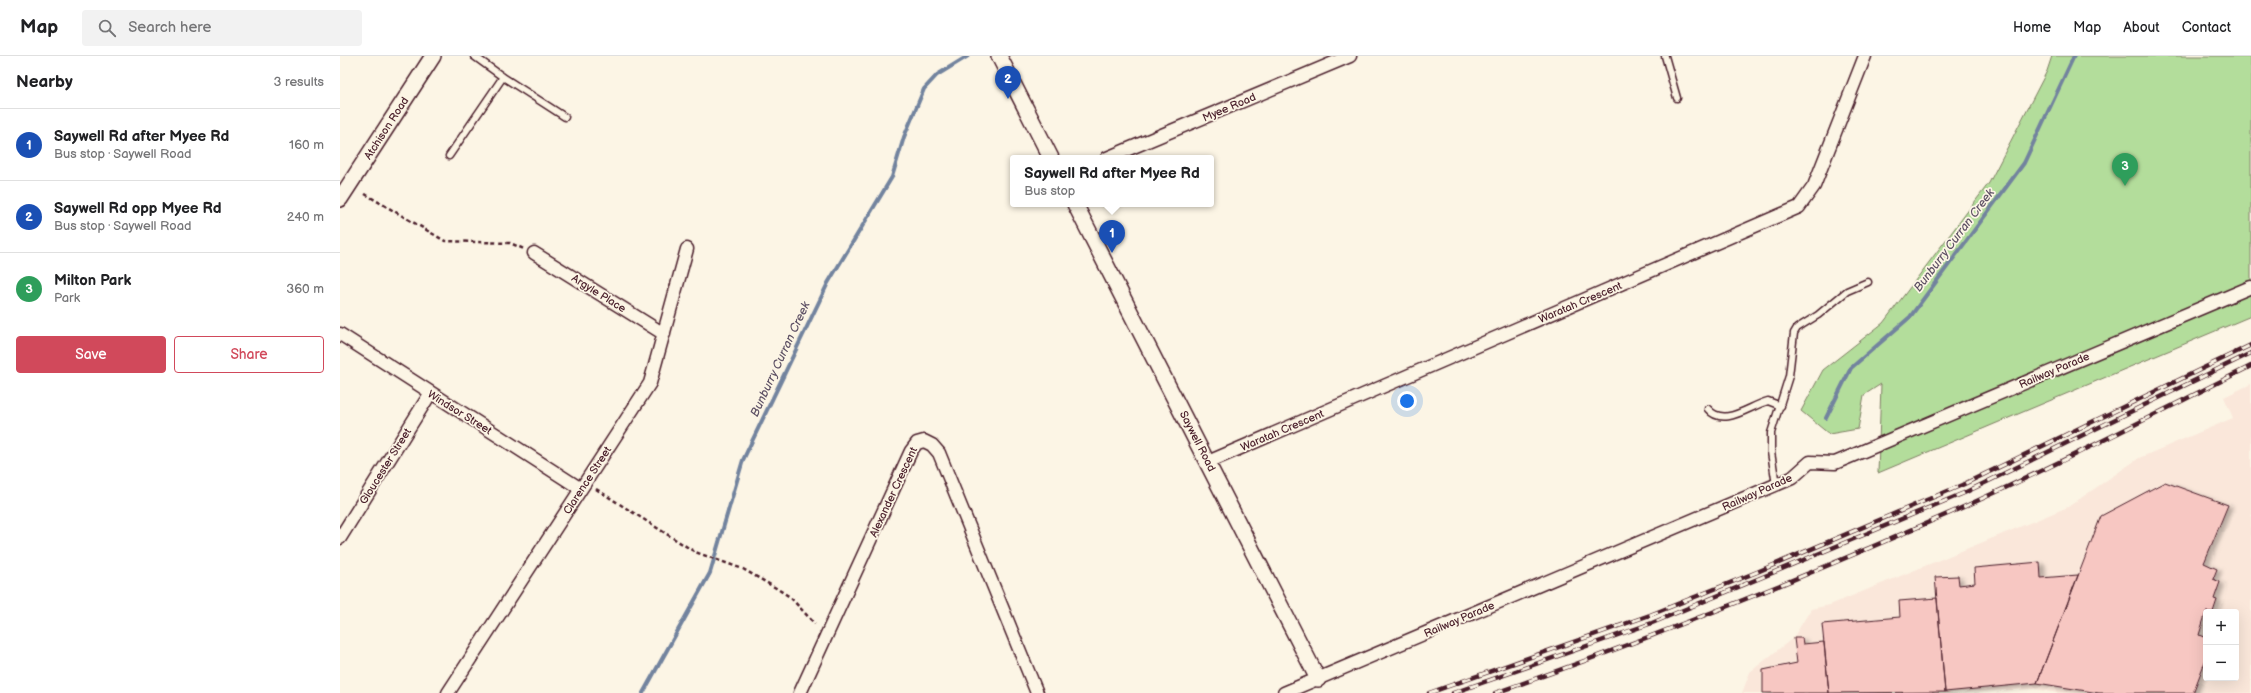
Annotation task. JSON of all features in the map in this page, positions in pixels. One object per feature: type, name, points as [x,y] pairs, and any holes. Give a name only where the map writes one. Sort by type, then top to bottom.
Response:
[{"type":"street","name":"Atchison Road","points":[[340,199],[433,56]]},
{"type":"street","points":[[999,56],[1049,155]]},
{"type":"street","name":"Myee Road","points":[[1114,155],[1350,56]]},
{"type":"street","name":"Waratah Crescent","points":[[1208,462],[1798,207],[1814,186],[1865,56]]},
{"type":"street","name":"Saywell Road","points":[[1077,207],[1318,679]]},
{"type":"street","name":"Clarence Street","points":[[448,693],[650,383],[687,249]]},
{"type":"street","name":"Argyle Place","points":[[534,253],[664,334]]},
{"type":"street","name":"Railway Parade","points":[[1284,693],[1792,478],[1810,462],[1835,463],[2251,287]]},
{"type":"street","name":"Windsor Street","points":[[340,334],[430,394],[581,489]]},
{"type":"street","name":"Gloucester Street","points":[[340,538],[430,394]]},
{"type":"street","name":"Alexander Crescent","points":[[800,693],[911,451],[917,443],[924,441],[932,445],[939,453],[1037,693]]},
{"type":"lane","points":[[474,56],[503,77],[565,117]]},
{"type":"lane","points":[[1665,56],[1677,98]]},
{"type":"lane","points":[[449,156],[503,77]]},
{"type":"lane","points":[[1776,485],[1771,452],[1771,438],[1781,406],[1788,376],[1791,347],[1797,328],[1818,315],[1847,291],[1868,282]]},
{"type":"lane","points":[[1708,409],[1714,416],[1723,418],[1768,401],[1781,406]]},
{"type":"path","points":[[365,194],[445,241],[510,243],[534,253]]},
{"type":"path","points":[[581,489],[594,488],[702,554],[743,569],[790,597],[815,624]]},
{"type":"shaded area","points":[[2251,384],[2251,693],[2058,693],[2035,689],[1940,693],[1742,693],[1750,672],[1793,638],[1811,609],[1830,605],[2068,507],[2139,458],[2233,418],[2224,397]]},
{"type":"green space","points":[[2052,56],[2251,56],[2251,316],[1878,473],[1881,384],[1864,395],[1858,429],[1829,434],[1801,411],[1823,370],[1883,323],[1989,183],[2047,71]]},
{"type":"building","points":[[2165,482],[2228,505],[2204,563],[2217,569],[2213,579],[2220,582],[2214,599],[2217,600],[2214,609],[2203,609],[2203,622],[2199,635],[2203,637],[2203,667],[2193,693],[2099,693],[2037,683],[2101,516]]},
{"type":"building","points":[[2040,562],[2041,578],[2078,575],[2037,683],[1945,692],[1935,577],[1958,576],[1959,585],[1975,583],[1974,568]]},
{"type":"building","points":[[1937,598],[1945,692],[1829,693],[1822,624],[1900,617],[1899,601]]},
{"type":"building","points":[[1794,638],[1802,638],[1803,644],[1824,642],[1829,693],[1763,693],[1763,670],[1797,663]]},
{"type":"waterway","name":"Bunburry Curran Creek","points":[[643,693],[710,573],[743,460],[828,283],[892,177],[904,137],[924,89],[937,75],[968,56]]},
{"type":"waterway","name":"Bunburry Curran Creek","points":[[1826,418],[1851,368],[1910,317],[2024,163],[2074,56]]},
{"type":"railway","points":[[1429,693],[1650,615],[1757,572],[1962,485],[2251,345]]},
{"type":"railway","points":[[1453,693],[1652,623],[1964,493],[2251,353]]},
{"type":"railway","points":[[1495,693],[1615,650],[1733,604],[1910,531],[2040,472],[2251,366]]},
{"type":"place","name":"Saywell Rd opp Myee Rd","points":[[1008,99]]},
{"type":"place","name":"Milton Park","points":[[2125,186]]},
{"type":"place","name":"Saywell Rd after Myee Rd","points":[[1112,253]]}]
